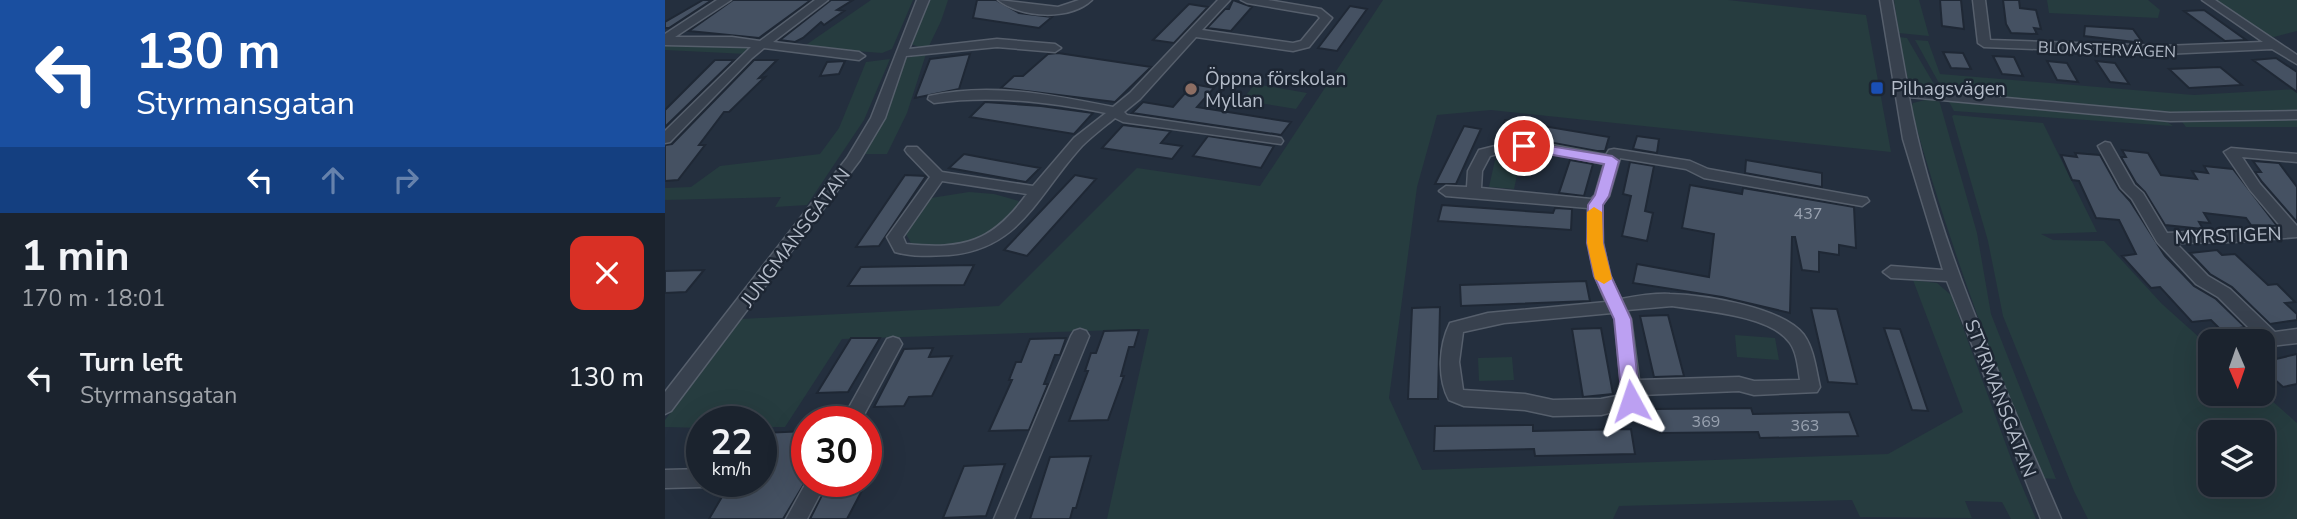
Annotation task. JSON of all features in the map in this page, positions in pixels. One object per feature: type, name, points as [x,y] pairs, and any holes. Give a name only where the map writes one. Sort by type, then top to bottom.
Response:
[{"type":"street","points":[[665,40],[725,0]]},
{"type":"street","points":[[665,139],[685,116],[709,96],[718,82],[761,44],[822,0]]},
{"type":"street","name":"JUNGMANSGATAN","points":[[665,406],[853,160],[878,118],[923,0]]},
{"type":"street","points":[[1005,0],[1016,5],[1069,11],[1086,0]]},
{"type":"street","points":[[938,176],[895,237],[900,248],[915,251],[966,249],[991,242],[1013,224],[1079,141],[1135,96],[1224,0]]},
{"type":"street","points":[[1195,33],[1293,47],[1305,44],[1326,18],[1321,12],[1247,0]]},
{"type":"street","name":"STYRMANSGATAN","points":[[1886,0],[1910,139],[1954,276],[2029,471],[2051,519]]},
{"type":"street","name":"BLOMSTERVÄGEN","points":[[1979,0],[1984,43],[2164,52],[2273,45]]},
{"type":"street","points":[[2208,0],[2297,60]]},
{"type":"street","points":[[665,40],[761,44],[859,56]]},
{"type":"street","points":[[901,53],[997,43],[1055,48]]},
{"type":"street","points":[[934,99],[992,92],[1027,94],[1115,111],[1123,118],[1276,141]]},
{"type":"street","points":[[1901,92],[2170,117],[2297,115]]},
{"type":"street","points":[[1474,192],[1475,171],[1484,153],[1504,146],[1524,146],[1612,161]]},
{"type":"street","name":"MYRSTIGEN","points":[[2105,146],[2128,187],[2139,196],[2162,238],[2202,280],[2224,293],[2271,339],[2297,336]]},
{"type":"street","points":[[912,150],[938,176],[1037,191]]},
{"type":"street","name":"MYRSTIGEN","points":[[2296,232],[2255,187],[2231,152],[2297,158]]},
{"type":"street","points":[[1630,388],[1739,384],[1767,389],[1811,387],[1798,340],[1784,327],[1767,320],[1672,300],[1639,300],[1616,305],[1584,311],[1528,315],[1456,328],[1452,337],[1452,385],[1455,395],[1464,399],[1525,402],[1553,408],[1601,407],[1631,401],[1623,319],[1616,305],[1602,276],[1595,243],[1595,205],[1602,196],[1614,153],[1690,165],[1704,173],[1863,201]]},
{"type":"street","points":[[1446,191],[1595,205]]},
{"type":"street","name":"MYRSTIGEN","points":[[2162,238],[2234,237],[2296,232]]},
{"type":"street","points":[[1891,272],[1954,276]]},
{"type":"street","points":[[1004,519],[1080,336]]},
{"type":"street","points":[[859,406],[893,344]]},
{"type":"street","points":[[665,479],[686,478]]},
{"type":"street","points":[[796,519],[808,497]]},
{"type":"green space","points":[[871,0],[913,0],[892,49],[882,53],[803,47]]},
{"type":"green space","points":[[929,0],[948,0],[929,46],[919,47],[911,44]]},
{"type":"green space","points":[[1383,0],[1728,0],[1866,15],[1891,152],[1491,110],[1437,115],[1417,187],[1389,398],[1422,470],[1888,454],[1963,412],[1913,280],[1937,283],[1951,295],[2036,519],[2011,519],[2002,502],[1965,501],[1972,518],[1860,517],[1852,500],[1619,506],[1613,519],[1107,519],[1149,329],[842,339],[799,406],[791,406],[791,418],[785,427],[777,427],[777,406],[686,406],[686,428],[665,427],[665,420],[741,319],[999,306],[1137,168],[1260,186]]},
{"type":"green space","points":[[1894,0],[1919,0],[1929,36],[1899,33]]},
{"type":"green space","points":[[2047,0],[2148,0],[2160,10],[2158,18],[2049,13]]},
{"type":"green space","points":[[2215,0],[2297,0],[2297,31],[2274,37],[2264,34]]},
{"type":"green space","points":[[1899,37],[1907,38],[1938,91],[1917,87],[1908,80]]},
{"type":"green space","points":[[1915,40],[1928,41],[1940,74],[2194,95],[2297,89],[2297,111],[2164,112],[1944,92]]},
{"type":"green space","points":[[665,42],[757,45],[746,54],[665,50]]},
{"type":"green space","points":[[926,54],[907,113],[887,154],[863,154],[882,119],[906,58]]},
{"type":"green space","points":[[890,59],[864,120],[807,205],[775,207],[781,197],[665,200],[665,188],[691,187],[720,166],[820,154],[839,128],[866,62]]},
{"type":"green space","points":[[1255,84],[1307,93],[1296,109],[1242,100]]},
{"type":"green space","points":[[1929,99],[1939,100],[1977,233],[1991,314],[2056,479],[2041,478],[1987,342],[1954,249],[1911,108],[1913,103]]},
{"type":"green space","points":[[1948,100],[2164,120],[2173,126],[1954,111]]},
{"type":"green space","points":[[1954,115],[2043,123],[2097,232],[2041,234],[2053,240],[2104,241],[2162,304],[2198,336],[2198,406],[2275,406],[2275,404],[2297,423],[2297,519],[2088,519],[2003,316],[1988,241],[1952,116]]},
{"type":"green space","points":[[2297,120],[2297,127],[2186,127],[2182,122]]},
{"type":"green space","points":[[1495,160],[1520,162],[1514,189],[1489,187]]},
{"type":"green space","points":[[969,192],[994,194],[1019,201],[999,228],[987,236],[960,244],[912,245],[906,234],[931,198]]},
{"type":"green space","points":[[1735,335],[1775,338],[1779,360],[1737,357]]},
{"type":"green space","points":[[1512,357],[1514,380],[1479,381],[1478,358]]},
{"type":"building","points":[[703,0],[712,0],[665,28],[665,22]]},
{"type":"building","points":[[733,0],[811,0],[759,38],[689,31]]},
{"type":"building","points":[[831,0],[853,0],[837,10],[844,11],[824,25],[821,22],[803,38],[795,42],[780,40]]},
{"type":"building","points":[[977,0],[996,0],[1019,13],[1052,17],[1039,28],[973,18]]},
{"type":"building","points":[[1233,0],[1252,7],[1231,31],[1207,28],[1225,9],[1229,9]]},
{"type":"building","points":[[1940,0],[1961,0],[1964,29],[1942,26]]},
{"type":"building","points":[[2003,0],[2019,0],[2020,8],[2036,10],[2041,29],[2034,28],[2037,34],[2011,33],[2006,24]]},
{"type":"building","points":[[1189,4],[1208,7],[1174,43],[1153,40]]},
{"type":"building","points":[[1350,6],[1367,9],[1337,51],[1318,48]]},
{"type":"building","points":[[2204,10],[2246,40],[2225,41],[2184,11]]},
{"type":"building","points":[[2085,26],[2133,29],[2143,43],[2084,36]]},
{"type":"building","points":[[1943,52],[1963,53],[1971,69],[1951,68]]},
{"type":"building","points":[[1058,53],[1151,67],[1115,102],[1001,88],[1014,76],[1023,76],[1048,54]]},
{"type":"building","points":[[970,54],[959,89],[915,98],[930,59]]},
{"type":"building","points":[[1993,56],[2014,57],[2023,76],[2002,74]]},
{"type":"building","points":[[2276,58],[2297,72],[2297,92],[2253,60]]},
{"type":"building","points":[[715,60],[734,60],[665,127],[665,110]]},
{"type":"building","points":[[754,60],[777,60],[759,78],[765,77],[729,112],[724,112],[699,145],[705,145],[678,180],[665,181],[665,145],[672,144]]},
{"type":"building","points":[[845,61],[839,74],[820,76],[827,62]]},
{"type":"building","points":[[2047,61],[2067,63],[2078,82],[2057,80]]},
{"type":"building","points":[[2096,61],[2115,63],[2129,84],[2110,82]]},
{"type":"building","points":[[2220,67],[2242,85],[2189,88],[2169,69]]},
{"type":"building","points":[[1193,84],[1214,88],[1197,107],[1291,122],[1281,135],[1132,113],[1143,102],[1173,107]]},
{"type":"building","points":[[985,102],[1093,113],[1074,134],[970,117]]},
{"type":"building","points":[[1505,120],[1609,137],[1605,151],[1597,151],[1499,133]]},
{"type":"building","points":[[1123,125],[1171,131],[1161,143],[1182,146],[1172,159],[1102,148]]},
{"type":"building","points":[[1464,126],[1481,129],[1456,184],[1435,184]]},
{"type":"building","points":[[1208,136],[1274,146],[1261,168],[1193,156]]},
{"type":"building","points":[[1637,136],[1659,139],[1657,153],[1633,149]]},
{"type":"building","points":[[2122,150],[2148,153],[2161,175],[2197,179],[2192,171],[2208,173],[2204,166],[2233,169],[2277,226],[2251,225],[2246,218],[2204,213],[2210,223],[2199,222],[2203,229],[2165,225],[2121,157],[2126,157]]},
{"type":"building","points":[[2075,153],[2100,155],[2119,189],[2130,201],[2165,256],[2194,286],[2216,299],[2245,327],[2220,329],[2211,320],[2192,322],[2160,287],[2151,288],[2122,256],[2136,254],[2119,220],[2096,218],[2079,181],[2072,180],[2061,155],[2077,157]]},
{"type":"building","points":[[964,154],[1040,168],[1026,182],[949,168]]},
{"type":"building","points":[[1570,160],[1593,164],[1584,196],[1559,193]]},
{"type":"building","points":[[1746,160],[1822,173],[1822,187],[1745,173]]},
{"type":"building","points":[[2253,161],[2279,163],[2297,187],[2297,222],[2262,182],[2255,172],[2261,172]]},
{"type":"building","points":[[1630,162],[1654,166],[1645,211],[1653,213],[1647,241],[1622,236],[1631,196],[1623,194]]},
{"type":"building","points":[[905,175],[926,176],[879,246],[856,247]]},
{"type":"building","points":[[1075,175],[1096,179],[1027,256],[1004,250]]},
{"type":"building","points":[[1690,185],[1742,194],[1743,188],[1854,207],[1856,248],[1839,245],[1839,255],[1819,252],[1819,272],[1802,270],[1795,237],[1792,237],[1790,313],[1722,297],[1633,283],[1637,264],[1709,277],[1714,234],[1682,228]]},
{"type":"building","points":[[1442,205],[1553,213],[1555,208],[1572,209],[1571,230],[1438,221]]},
{"type":"building","points":[[2217,250],[2222,255],[2235,254],[2268,285],[2277,284],[2295,302],[2285,303],[2297,314],[2297,320],[2270,324],[2232,287],[2210,274],[2190,253]]},
{"type":"building","points":[[974,265],[964,285],[848,286],[861,267]]},
{"type":"building","points":[[704,270],[686,292],[665,293],[665,271]]},
{"type":"building","points":[[1586,281],[1590,301],[1461,306],[1460,285]]},
{"type":"building","points":[[1440,307],[1438,399],[1408,399],[1412,308]]},
{"type":"building","points":[[1811,308],[1837,309],[1857,384],[1828,382]]},
{"type":"building","points":[[1668,315],[1684,376],[1654,377],[1640,316]]},
{"type":"building","points":[[1601,328],[1613,394],[1583,397],[1572,329]]},
{"type":"building","points":[[1884,328],[1900,329],[1928,411],[1912,410]]},
{"type":"building","points":[[1139,330],[1134,347],[1129,347],[1121,376],[1124,376],[1108,420],[1069,421],[1088,371],[1085,371],[1091,353],[1096,353],[1104,331]]},
{"type":"building","points":[[851,338],[880,338],[848,392],[817,393]]},
{"type":"building","points":[[1066,338],[1060,355],[1055,355],[1044,384],[1048,384],[1029,430],[989,431],[1012,380],[1009,380],[1016,362],[1021,362],[1030,339]]},
{"type":"building","points":[[933,348],[929,357],[952,356],[932,396],[909,397],[904,406],[875,406],[904,349]]},
{"type":"building","points":[[2297,354],[2297,384],[2283,387],[2275,380],[2275,359]]},
{"type":"building","points":[[1751,408],[1753,414],[1849,412],[1858,436],[1760,438],[1758,432],[1660,433],[1655,409]]},
{"type":"building","points":[[1533,425],[1533,431],[1631,429],[1635,454],[1535,456],[1534,449],[1434,451],[1435,426]]},
{"type":"building","points":[[777,432],[791,432],[791,497],[796,497],[783,519],[709,519],[722,497],[777,497]]},
{"type":"building","points":[[1091,456],[1076,508],[1073,508],[1070,519],[1030,519],[1050,457]]},
{"type":"building","points":[[1005,464],[986,516],[943,518],[964,466]]},
{"type":"building","points":[[821,497],[859,497],[847,519],[810,519]]},
{"type":"slow traffic","points":[[1594,212],[1595,243],[1604,279]]},
{"type":"place","name":"Pilhagsvägen","points":[[1877,88]]},
{"type":"place","name":"Öppna förskolan Myllan","points":[[1191,89]]},
{"type":"route","points":[[1524,146],[1612,161],[1602,196],[1595,205],[1595,243],[1602,276],[1623,319],[1631,401]]}]
